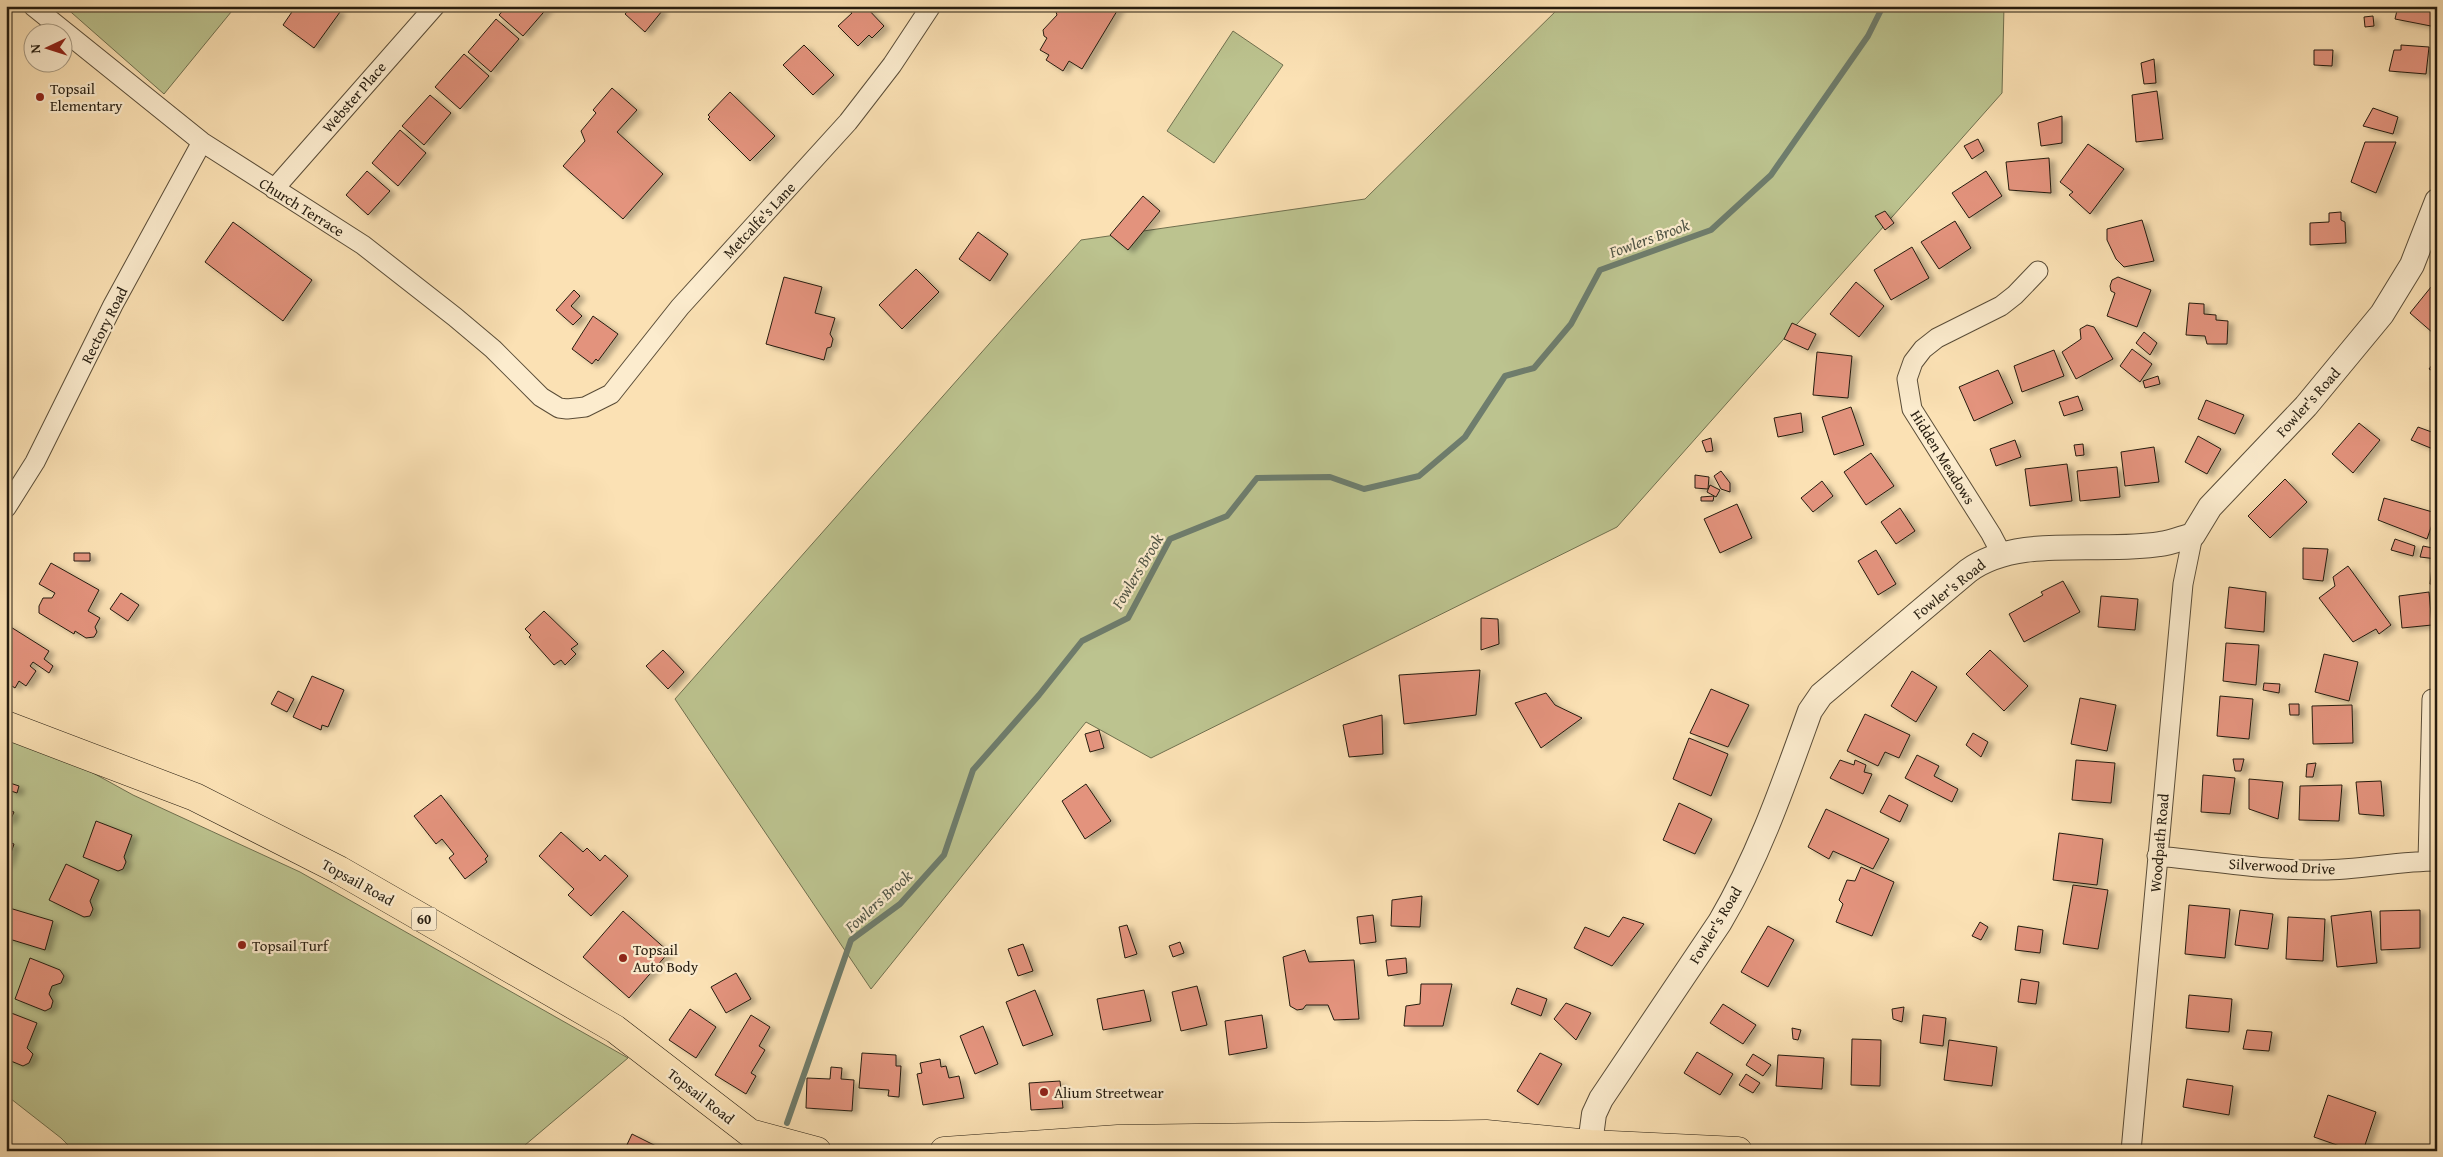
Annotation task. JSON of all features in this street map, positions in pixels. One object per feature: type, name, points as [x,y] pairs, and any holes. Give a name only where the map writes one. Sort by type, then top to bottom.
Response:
[{"type":"main road","name":"Topsail Road","points":[[6,725],[195,797],[339,870],[615,1029],[750,1133],[817,1151]]},
{"type":"main road","points":[[944,1151],[1118,1138],[1486,1134],[1590,1144],[1738,1151]]},
{"type":"street","name":"Church Terrace","points":[[33,6],[202,142],[363,245],[493,349],[541,397],[559,408],[567,409]]},
{"type":"street","name":"Webster Place","points":[[274,189],[435,6]]},
{"type":"street","name":"Metcalfe's Lane","points":[[567,409],[585,407],[611,394],[680,307],[848,122],[892,65],[931,6]]},
{"type":"street","name":"Rectory Road","points":[[6,508],[35,462],[113,306],[202,142]]},
{"type":"street","name":"Fowler's Road","points":[[1590,1144],[1594,1114],[1601,1098],[1720,922],[1735,894],[1762,838],[1810,711],[1816,700],[1826,689],[1982,561],[2001,554],[2027,550],[2160,544],[2193,536],[2210,507],[2306,406],[2382,314],[2412,265],[2437,201]]},
{"type":"street","name":"Hidden Meadows","points":[[2001,554],[1992,534],[1912,409],[1907,379],[1913,362],[1923,349],[1937,338],[2001,306],[2015,296],[2038,271]]},
{"type":"street","name":"Woodpath Road","points":[[2131,1151],[2183,584],[2193,536]]},
{"type":"street","points":[[2432,699],[2432,861]]},
{"type":"street","name":"Silverwood Drive","points":[[2157,856],[2306,870],[2334,870],[2432,861]]},
{"type":"green space","points":[[64,6],[236,6],[164,94]]},
{"type":"green space","points":[[1561,6],[2004,6],[2002,93],[1617,527],[1151,758],[1086,722],[871,989],[675,699],[1081,240],[1365,199]]},
{"type":"green space","points":[[1233,31],[1283,65],[1214,163],[1167,131]]},
{"type":"green space","points":[[6,725],[133,795],[300,872],[628,1058],[518,1151],[74,1151],[61,1138],[6,1095]]},
{"type":"building","points":[[296,6],[332,6],[340,12],[314,48],[283,25]]},
{"type":"building","points":[[507,6],[549,6],[523,36],[499,15]]},
{"type":"building","points":[[632,6],[657,6],[662,11],[645,32],[625,14]]},
{"type":"building","points":[[848,6],[865,6],[884,26],[872,38],[869,35],[858,46],[838,26],[852,13],[846,8]]},
{"type":"building","points":[[1057,6],[1120,6],[1082,69],[1069,61],[1063,71],[1046,60],[1049,55],[1040,50],[1047,38],[1044,36],[1043,30],[1057,15],[1055,9]]},
{"type":"building","points":[[2398,6],[2437,6],[2436,27],[2395,19]]},
{"type":"building","points":[[2373,16],[2374,26],[2365,27],[2364,17]]},
{"type":"building","points":[[496,19],[519,39],[491,72],[468,52]]},
{"type":"building","points":[[804,45],[834,75],[813,95],[783,65]]},
{"type":"building","points":[[2401,45],[2429,47],[2426,74],[2389,71],[2394,50],[2401,50]]},
{"type":"building","points":[[2314,50],[2333,50],[2332,66],[2314,65]]},
{"type":"building","points":[[464,54],[489,76],[460,109],[435,87]]},
{"type":"building","points":[[2154,59],[2156,83],[2144,84],[2141,63]]},
{"type":"building","points":[[612,88],[637,110],[617,132],[663,174],[623,219],[563,166],[585,141],[581,131],[596,113],[593,110]]},
{"type":"building","points":[[2157,91],[2163,139],[2136,142],[2132,95]]},
{"type":"building","points":[[730,92],[775,136],[750,161],[708,119],[710,117],[708,115]]},
{"type":"building","points":[[430,95],[451,113],[424,145],[402,126]]},
{"type":"building","points":[[2373,108],[2398,117],[2393,134],[2363,126]]},
{"type":"building","points":[[2062,116],[2062,143],[2041,146],[2038,123]]},
{"type":"building","points":[[400,130],[426,153],[398,186],[372,163]]},
{"type":"building","points":[[1978,139],[1984,151],[1972,159],[1964,146]]},
{"type":"building","points":[[2365,142],[2396,142],[2376,193],[2351,182]]},
{"type":"building","points":[[2088,144],[2124,169],[2090,214],[2069,195],[2073,192],[2060,182]]},
{"type":"building","points":[[2049,158],[2051,193],[2009,190],[2006,162]]},
{"type":"building","points":[[367,171],[390,191],[368,215],[346,195]]},
{"type":"building","points":[[1986,171],[2002,196],[1969,218],[1952,193]]},
{"type":"building","points":[[1143,196],[1160,211],[1128,250],[1110,235]]},
{"type":"building","points":[[1885,211],[1894,223],[1885,230],[1875,216]]},
{"type":"building","points":[[2341,212],[2341,220],[2345,222],[2346,243],[2310,245],[2310,223],[2329,222],[2329,213]]},
{"type":"building","points":[[2142,220],[2154,261],[2124,267],[2116,259],[2107,240],[2107,229]]},
{"type":"building","points":[[1955,221],[1971,248],[1939,269],[1921,242]]},
{"type":"building","points":[[233,222],[312,280],[283,321],[205,262]]},
{"type":"building","points":[[978,232],[1008,254],[990,281],[959,259]]},
{"type":"building","points":[[1912,247],[1929,278],[1891,300],[1874,270]]},
{"type":"building","points":[[916,269],[939,292],[902,329],[879,305]]},
{"type":"building","points":[[784,277],[822,287],[815,313],[835,318],[830,334],[833,339],[831,347],[827,348],[824,360],[766,344]]},
{"type":"building","points":[[2118,277],[2151,290],[2137,327],[2107,316],[2115,293],[2111,291],[2110,286],[2112,280]]},
{"type":"building","points":[[1856,282],[1884,306],[1859,337],[1830,314]]},
{"type":"building","points":[[2431,287],[2437,291],[2437,328],[2433,333],[2410,313]]},
{"type":"building","points":[[574,290],[580,296],[571,306],[582,316],[573,325],[556,310]]},
{"type":"building","points":[[2189,303],[2204,304],[2204,314],[2216,315],[2216,320],[2228,321],[2227,344],[2207,344],[2205,336],[2186,335]]},
{"type":"building","points":[[593,316],[618,334],[598,361],[596,359],[592,364],[572,349]]},
{"type":"building","points":[[1792,323],[1816,334],[1808,350],[1784,339]]},
{"type":"building","points":[[2087,325],[2094,327],[2113,359],[2076,379],[2062,352],[2081,339],[2080,329]]},
{"type":"building","points":[[2144,332],[2157,343],[2150,355],[2136,343]]},
{"type":"building","points":[[2132,349],[2152,364],[2140,382],[2120,366]]},
{"type":"building","points":[[2054,350],[2064,376],[2022,392],[2014,366]]},
{"type":"building","points":[[1817,352],[1852,356],[1848,398],[1813,395]]},
{"type":"building","points":[[2437,360],[2437,373],[2429,369]]},
{"type":"building","points":[[1998,370],[2013,403],[1974,421],[1959,387]]},
{"type":"building","points":[[2158,376],[2160,384],[2145,388],[2143,381]]},
{"type":"building","points":[[2078,396],[2083,410],[2064,416],[2059,402]]},
{"type":"building","points":[[2206,400],[2244,415],[2235,434],[2198,419]]},
{"type":"building","points":[[1851,407],[1864,445],[1834,455],[1822,417]]},
{"type":"building","points":[[1801,413],[1803,432],[1778,437],[1774,418]]},
{"type":"building","points":[[2359,423],[2380,440],[2353,473],[2332,454]]},
{"type":"building","points":[[2418,427],[2437,434],[2433,449],[2411,440]]},
{"type":"building","points":[[2198,436],[2221,449],[2207,474],[2185,462]]},
{"type":"building","points":[[1711,438],[1713,451],[1706,452],[1702,441]]},
{"type":"building","points":[[2015,440],[2021,457],[1996,466],[1990,449]]},
{"type":"building","points":[[2083,444],[2084,455],[2076,456],[2074,445]]},
{"type":"building","points":[[2154,447],[2159,482],[2125,486],[2121,452]]},
{"type":"building","points":[[1871,453],[1894,486],[1866,505],[1844,472]]},
{"type":"building","points":[[2067,464],[2072,501],[2030,506],[2025,469]]},
{"type":"building","points":[[2117,467],[2120,497],[2080,501],[2077,471]]},
{"type":"building","points":[[1721,471],[1730,483],[1730,492],[1721,489],[1714,476]]},
{"type":"building","points":[[1695,475],[1709,477],[1708,489],[1695,488]]},
{"type":"building","points":[[2285,479],[2307,502],[2270,538],[2248,516]]},
{"type":"building","points":[[1822,481],[1833,496],[1813,512],[1801,498]]},
{"type":"building","points":[[1710,485],[1720,490],[1716,497],[1707,492]]},
{"type":"building","points":[[1714,496],[1713,501],[1701,501],[1701,497]]},
{"type":"building","points":[[2384,498],[2436,513],[2427,539],[2378,520]]},
{"type":"building","points":[[1737,504],[1752,538],[1720,553],[1704,519]]},
{"type":"building","points":[[1900,508],[1915,531],[1896,544],[1881,522]]},
{"type":"building","points":[[2395,539],[2415,546],[2413,556],[2391,550]]},
{"type":"building","points":[[2423,546],[2437,549],[2437,559],[2420,557]]},
{"type":"building","points":[[2303,548],[2328,549],[2323,581],[2303,579]]},
{"type":"building","points":[[1876,550],[1896,584],[1878,595],[1858,561]]},
{"type":"building","points":[[74,553],[90,553],[90,561],[74,561]]},
{"type":"building","points":[[51,563],[99,590],[88,611],[100,618],[95,627],[97,632],[94,637],[86,638],[75,631],[74,634],[39,613],[39,606],[43,598],[52,598],[55,593],[39,584]]},
{"type":"building","points":[[2348,566],[2391,625],[2379,634],[2376,629],[2353,642],[2319,598],[2335,586],[2333,577]]},
{"type":"building","points":[[2432,567],[2437,567],[2437,585],[2430,584]]},
{"type":"building","points":[[2063,581],[2080,612],[2024,642],[2009,614],[2043,595],[2041,592]]},
{"type":"building","points":[[2229,587],[2266,592],[2264,632],[2225,628]]},
{"type":"building","points":[[2429,592],[2432,625],[2402,628],[2399,596]]},
{"type":"building","points":[[121,593],[139,605],[128,621],[110,609]]},
{"type":"building","points":[[2101,596],[2138,599],[2135,630],[2098,627]]},
{"type":"building","points":[[544,611],[578,644],[571,649],[576,654],[565,665],[561,660],[554,665],[529,637],[531,635],[525,629]]},
{"type":"building","points":[[1481,618],[1498,619],[1499,644],[1481,650]]},
{"type":"building","points":[[6,624],[49,651],[44,659],[53,666],[49,673],[33,662],[30,666],[36,671],[26,686],[19,681],[15,688],[6,682]]},
{"type":"building","points":[[2226,643],[2259,645],[2256,685],[2223,681]]},
{"type":"building","points":[[663,650],[684,672],[668,689],[646,666]]},
{"type":"building","points":[[1990,650],[2028,686],[2004,711],[1966,674]]},
{"type":"building","points":[[2324,654],[2358,662],[2349,701],[2315,692]]},
{"type":"building","points":[[1480,670],[1476,715],[1404,724],[1399,675]]},
{"type":"building","points":[[1912,671],[1937,687],[1916,722],[1891,706]]},
{"type":"building","points":[[312,676],[344,690],[328,727],[322,725],[321,730],[293,717]]},
{"type":"building","points":[[2264,683],[2280,684],[2279,693],[2263,690]]},
{"type":"building","points":[[1711,689],[1749,705],[1728,747],[1690,733]]},
{"type":"building","points":[[278,691],[294,699],[287,712],[271,704]]},
{"type":"building","points":[[1546,693],[1555,705],[1582,718],[1541,748],[1515,703]]},
{"type":"building","points":[[2220,696],[2253,699],[2249,739],[2217,736]]},
{"type":"building","points":[[2080,698],[2116,705],[2107,751],[2071,744]]},
{"type":"building","points":[[2289,704],[2299,704],[2299,715],[2290,715]]},
{"type":"building","points":[[2352,705],[2353,743],[2313,744],[2312,706]]},
{"type":"building","points":[[1865,714],[1910,735],[1899,758],[1885,752],[1878,766],[1847,751]]},
{"type":"building","points":[[1382,715],[1383,754],[1349,757],[1343,725]]},
{"type":"building","points":[[1099,730],[1104,748],[1090,752],[1085,734]]},
{"type":"building","points":[[1973,733],[1988,742],[1981,757],[1966,745]]},
{"type":"building","points":[[1689,738],[1728,754],[1711,796],[1673,779]]},
{"type":"building","points":[[1917,755],[1939,766],[1934,776],[1958,789],[1952,802],[1905,778]]},
{"type":"building","points":[[2233,759],[2244,759],[2241,771],[2235,771]]},
{"type":"building","points":[[1840,760],[1854,765],[1855,760],[1866,765],[1864,772],[1872,774],[1863,794],[1830,778]]},
{"type":"building","points":[[2076,760],[2115,763],[2111,803],[2072,800]]},
{"type":"building","points":[[2316,763],[2313,777],[2306,777],[2307,764]]},
{"type":"building","points":[[2203,775],[2235,778],[2230,814],[2201,812]]},
{"type":"building","points":[[2249,779],[2283,782],[2278,819],[2249,809]]},
{"type":"building","points":[[2381,781],[2384,816],[2359,814],[2356,782]]},
{"type":"building","points":[[10,783],[19,786],[17,793],[8,790]]},
{"type":"building","points":[[1086,784],[1111,821],[1085,839],[1062,801]]},
{"type":"building","points":[[2342,785],[2339,821],[2299,820],[2300,786]]},
{"type":"building","points":[[441,795],[488,856],[485,859],[487,862],[465,879],[449,858],[454,854],[442,839],[436,844],[414,816]]},
{"type":"building","points":[[1889,795],[1908,805],[1900,822],[1880,812]]},
{"type":"building","points":[[1679,803],[1712,819],[1695,854],[1663,840]]},
{"type":"building","points":[[6,809],[14,812],[10,821],[6,821]]},
{"type":"building","points":[[1826,809],[1889,839],[1873,869],[1833,851],[1829,859],[1808,847]]},
{"type":"building","points":[[96,821],[132,835],[124,857],[126,862],[123,869],[118,871],[83,857]]},
{"type":"building","points":[[561,832],[583,852],[587,848],[600,861],[605,855],[628,876],[591,916],[568,895],[574,889],[539,856]]},
{"type":"building","points":[[2059,833],[2103,839],[2097,885],[2053,880]]},
{"type":"building","points":[[6,841],[14,844],[7,865],[6,865]]},
{"type":"building","points":[[66,864],[99,880],[90,901],[93,909],[90,916],[84,917],[49,900]]},
{"type":"building","points":[[1861,867],[1894,882],[1872,936],[1836,922],[1843,904],[1839,900],[1847,880],[1855,881]]},
{"type":"building","points":[[2073,885],[2108,890],[2098,949],[2063,944]]},
{"type":"building","points":[[1422,896],[1420,927],[1391,926],[1392,900]]},
{"type":"building","points":[[2189,905],[2230,909],[2225,958],[2185,954]]},
{"type":"building","points":[[2434,906],[2437,906],[2437,937],[2432,937]]},
{"type":"building","points":[[6,907],[53,921],[45,950],[6,938]]},
{"type":"building","points":[[2240,910],[2273,914],[2268,949],[2235,945]]},
{"type":"building","points":[[2420,910],[2420,948],[2381,950],[2380,911]]},
{"type":"building","points":[[623,911],[669,952],[629,998],[583,957]]},
{"type":"building","points":[[2371,911],[2377,963],[2337,967],[2331,916]]},
{"type":"building","points":[[1373,915],[1376,942],[1360,944],[1357,917]]},
{"type":"building","points":[[1623,917],[1644,924],[1612,966],[1574,948],[1585,927],[1609,937]]},
{"type":"building","points":[[2288,917],[2325,919],[2323,961],[2286,959]]},
{"type":"building","points":[[1980,922],[1988,927],[1981,940],[1972,936]]},
{"type":"building","points":[[1127,925],[1137,954],[1125,958],[1119,927]]},
{"type":"building","points":[[1768,926],[1794,940],[1768,987],[1741,972]]},
{"type":"building","points":[[2018,926],[2043,930],[2040,953],[2015,950]]},
{"type":"building","points":[[1180,942],[1184,953],[1173,957],[1169,946]]},
{"type":"building","points":[[1023,944],[1033,971],[1018,976],[1008,949]]},
{"type":"building","points":[[1305,950],[1309,962],[1354,960],[1359,1019],[1334,1020],[1328,1005],[1306,1005],[1303,1009],[1297,1010],[1290,1006],[1283,957]]},
{"type":"building","points":[[30,958],[60,970],[64,976],[61,983],[52,986],[49,994],[53,1001],[51,1008],[45,1011],[15,999]]},
{"type":"building","points":[[1406,958],[1407,973],[1388,976],[1386,960]]},
{"type":"building","points":[[736,973],[751,999],[726,1013],[711,987]]},
{"type":"building","points":[[2021,979],[2039,982],[2036,1004],[2018,1002]]},
{"type":"building","points":[[1421,984],[1452,984],[1443,1026],[1404,1026],[1406,1006],[1420,1004]]},
{"type":"building","points":[[1197,986],[1207,1025],[1181,1031],[1172,992]]},
{"type":"building","points":[[1517,988],[1547,999],[1541,1016],[1511,1004]]},
{"type":"building","points":[[1035,990],[1053,1035],[1023,1046],[1006,1002]]},
{"type":"building","points":[[1144,990],[1151,1021],[1103,1030],[1097,999]]},
{"type":"building","points":[[2189,995],[2232,999],[2229,1032],[2186,1028]]},
{"type":"building","points":[[1566,1003],[1591,1013],[1576,1040],[1554,1019]]},
{"type":"building","points":[[1723,1004],[1756,1025],[1743,1044],[1710,1023]]},
{"type":"building","points":[[1904,1007],[1902,1022],[1893,1019],[1892,1009]]},
{"type":"building","points":[[690,1009],[716,1027],[696,1058],[669,1040]]},
{"type":"building","points":[[6,1011],[37,1023],[27,1048],[33,1054],[29,1063],[23,1066],[6,1059]]},
{"type":"building","points":[[751,1015],[770,1027],[759,1046],[765,1050],[751,1073],[756,1076],[746,1094],[715,1075]]},
{"type":"building","points":[[1262,1015],[1267,1048],[1229,1055],[1225,1021]]},
{"type":"building","points":[[1923,1015],[1946,1018],[1943,1046],[1920,1043]]},
{"type":"building","points":[[983,1026],[998,1064],[975,1074],[960,1036]]},
{"type":"building","points":[[1792,1028],[1801,1030],[1798,1040],[1793,1039]]},
{"type":"building","points":[[2247,1030],[2272,1032],[2269,1051],[2243,1049]]},
{"type":"building","points":[[1852,1039],[1881,1040],[1880,1086],[1851,1085]]},
{"type":"building","points":[[1949,1040],[1997,1047],[1992,1086],[1944,1080]]},
{"type":"building","points":[[1697,1052],[1733,1074],[1720,1095],[1684,1073]]},
{"type":"building","points":[[862,1053],[896,1055],[896,1066],[901,1066],[899,1097],[888,1096],[889,1090],[859,1088]]},
{"type":"building","points":[[1540,1053],[1562,1064],[1538,1105],[1517,1091]]},
{"type":"building","points":[[1753,1054],[1771,1065],[1763,1076],[1746,1065]]},
{"type":"building","points":[[1778,1055],[1824,1058],[1822,1089],[1776,1086]]},
{"type":"building","points":[[940,1059],[941,1067],[946,1066],[949,1078],[959,1076],[964,1098],[923,1105],[917,1074],[922,1073],[920,1063]]},
{"type":"building","points":[[831,1067],[842,1068],[841,1079],[854,1080],[852,1111],[806,1108],[807,1078],[830,1079]]},
{"type":"building","points":[[1746,1074],[1760,1083],[1753,1093],[1739,1085]]},
{"type":"building","points":[[2187,1079],[2233,1086],[2229,1115],[2183,1107]]},
{"type":"building","points":[[1060,1081],[1063,1108],[1031,1110],[1029,1083]]},
{"type":"building","points":[[2328,1095],[2376,1112],[2363,1151],[2354,1151],[2314,1137]]},
{"type":"building","points":[[632,1134],[666,1151],[624,1151]]},
{"type":"waterway","name":"Fowlers Brook","points":[[787,1123],[851,940],[900,904],[944,855],[973,770],[1039,695],[1082,641],[1128,618],[1170,539],[1227,516],[1257,478],[1330,477],[1364,489],[1419,476],[1465,437],[1505,376],[1534,368],[1571,324],[1600,270],[1711,230],[1771,175],[1868,36],[1883,6]]},
{"type":"place","name":"Topsail Elementary","points":[[40,97]]},
{"type":"place","name":"Topsail Turf","points":[[242,945]]},
{"type":"place","name":"Topsail Auto Body","points":[[623,958]]},
{"type":"place","name":"Alium Streetwear","points":[[1044,1092]]}]
